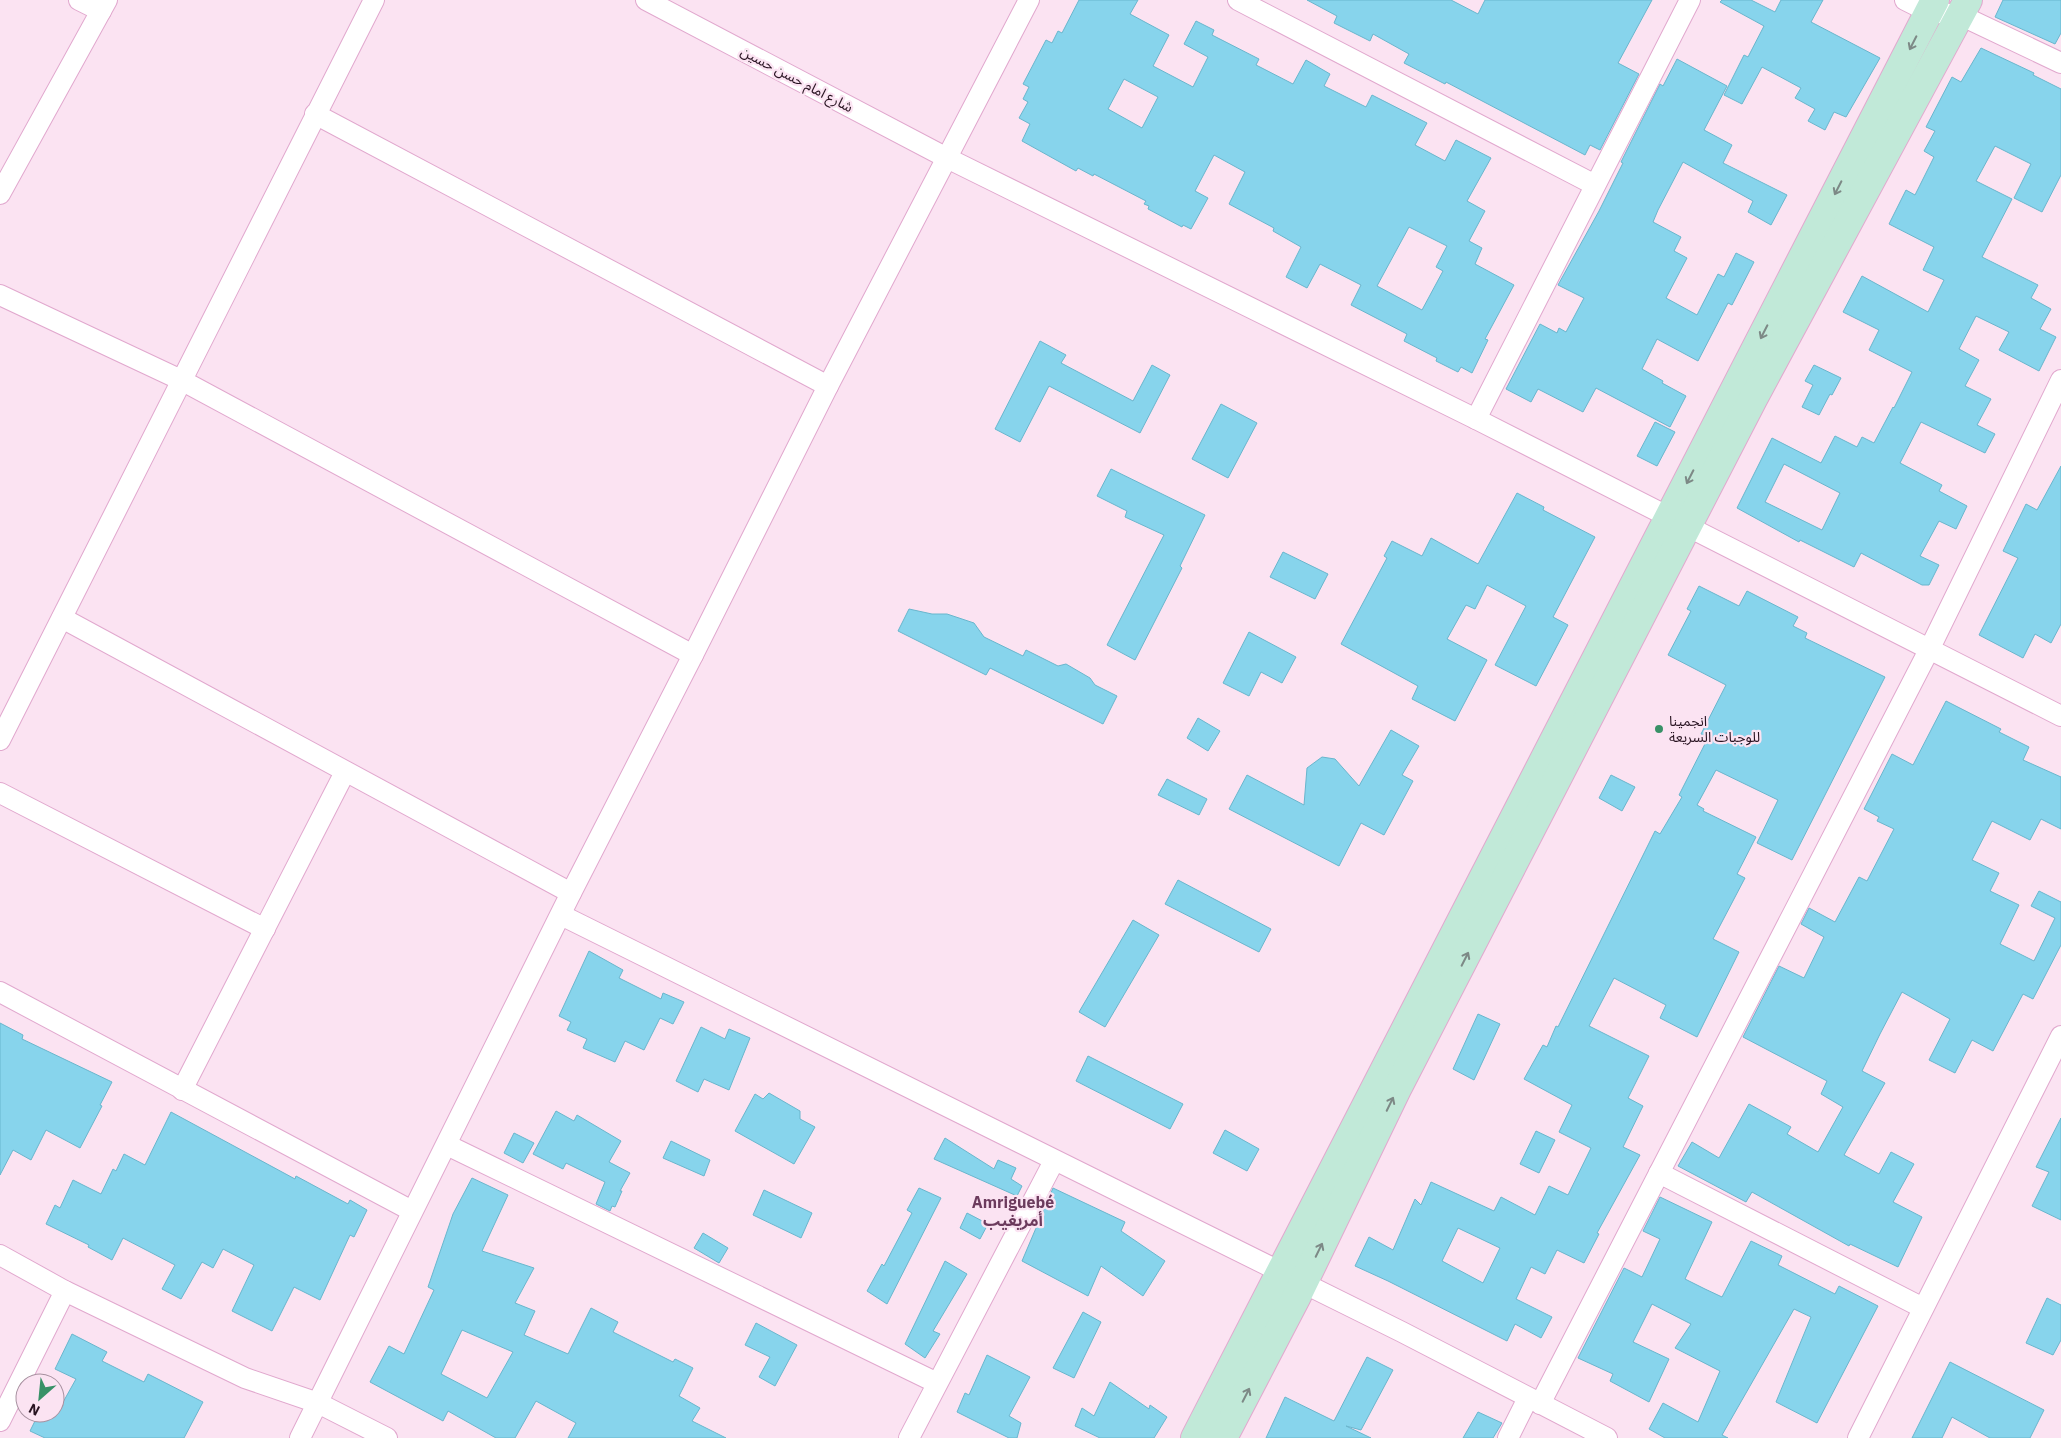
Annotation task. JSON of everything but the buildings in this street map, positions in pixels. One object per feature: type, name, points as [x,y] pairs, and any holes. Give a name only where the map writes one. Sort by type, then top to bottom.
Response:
[{"type":"street","points":[[0,194],[104,6],[79,0]]},
{"type":"street","points":[[0,740],[374,0]]},
{"type":"street","name":"شارع امام حسن حسين","points":[[646,0],[947,158],[1476,419],[2061,716]]},
{"type":"street","points":[[300,1438],[570,893],[693,655],[828,386],[1029,0]]},
{"type":"street","points":[[1238,0],[1595,185]]},
{"type":"street","points":[[1476,419],[1690,0]]},
{"type":"street","points":[[1905,0],[1932,6],[1964,7],[2061,63]]},
{"type":"street","points":[[1223,1438],[1291,1279],[1678,523],[1932,6]]},
{"type":"street","points":[[1678,523],[1758,391],[1964,7]]},
{"type":"street","points":[[315,114],[828,386]]},
{"type":"street","points":[[0,295],[182,380],[693,655]]},
{"type":"street","points":[[1508,1438],[1534,1401],[1659,1173],[1930,648],[2061,380]]},
{"type":"street","points":[[62,618],[570,893]]},
{"type":"street","points":[[182,1090],[345,772]]},
{"type":"street","points":[[0,793],[265,929]]},
{"type":"street","points":[[560,915],[1291,1279],[1402,1332],[1607,1438]]},
{"type":"street","points":[[0,992],[412,1211]]},
{"type":"street","points":[[1858,1438],[2061,1036]]},
{"type":"street","points":[[447,1144],[937,1383]]},
{"type":"street","points":[[910,1438],[1054,1161]]},
{"type":"street","points":[[1659,1173],[1923,1308]]},
{"type":"street","points":[[0,1255],[65,1291],[246,1378],[318,1403],[387,1438]]},
{"type":"street","points":[[1195,1438],[1291,1279]]},
{"type":"street","points":[[0,1421],[65,1291]]},
{"type":"place","name":"انجمينا للوجبات السريعة","points":[[1659,729]]},
{"type":"district","name":"Amriguebé أمريغيب","points":[[1013,1211]]}]
